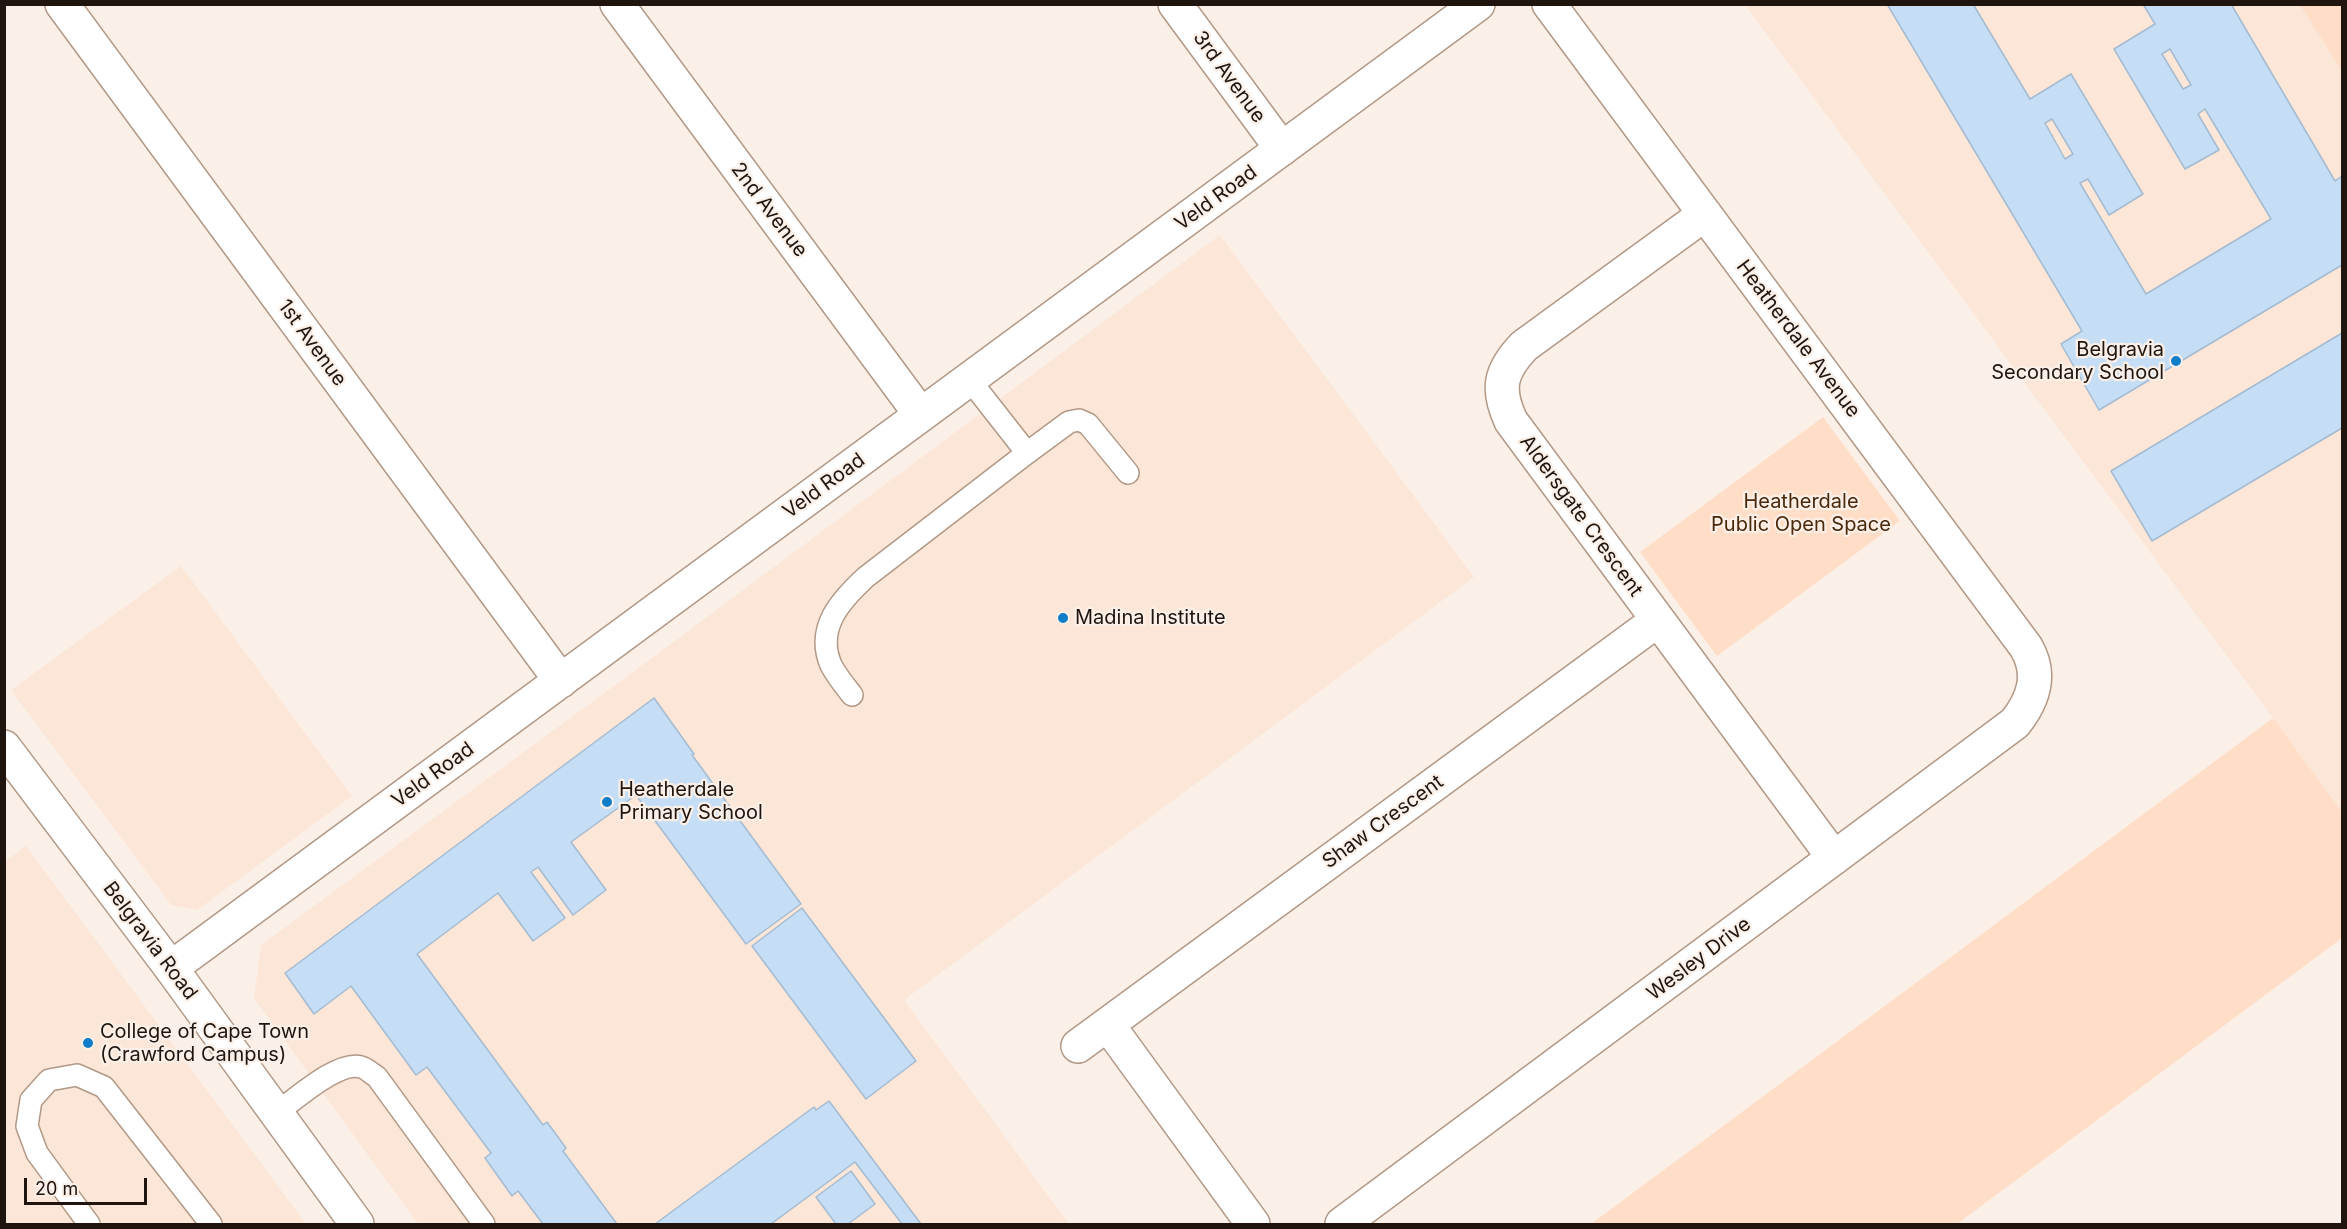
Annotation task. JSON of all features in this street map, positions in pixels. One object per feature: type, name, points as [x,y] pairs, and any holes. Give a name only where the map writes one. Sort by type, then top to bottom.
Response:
[{"type":"street","name":"1st Avenue","points":[[62,4],[561,681]]},
{"type":"street","name":"2nd Avenue","points":[[617,4],[921,415]]},
{"type":"street","name":"3rd Avenue","points":[[1175,4],[1282,149]]},
{"type":"street","name":"Veld Road","points":[[171,968],[1479,4]]},
{"type":"street","name":"Heatherdale Avenue","points":[[1549,4],[2026,647],[2032,658],[2035,678]]},
{"type":"street","name":"Aldersgate Crescent","points":[[1705,214],[1524,346],[1512,359],[1504,374],[1502,391],[1504,406],[1511,421],[1834,858]]},
{"type":"street","name":"Shaw Crescent","points":[[1078,1046],[1658,620]]},
{"type":"street","name":"Wesley Drive","points":[[1342,1224],[2015,723],[2030,700],[2035,678]]},
{"type":"street","name":"Belgravia Road","points":[[4,747],[171,968],[357,1224]]},
{"type":"street","points":[[1108,1024],[1253,1224]]},
{"type":"lane","points":[[969,379],[1027,453]]},
{"type":"lane","points":[[852,695],[831,665],[825,642],[829,620],[845,596],[866,577],[1069,422],[1079,420],[1088,424],[1128,473]]},
{"type":"lane","points":[[276,1113],[335,1071],[347,1067],[361,1067],[377,1077],[484,1224]]},
{"type":"lane","points":[[89,1224],[37,1154],[27,1126],[31,1100],[49,1080],[77,1075],[104,1087],[211,1224]]},
{"type":"shaded area","name":"Belgravia Secondary School","points":[[1745,5],[2342,5],[2342,812],[2273,718]]},
{"type":"shaded area","points":[[1220,235],[1474,577],[904,1000],[1069,1224],[418,1224],[254,998],[261,945],[652,658]]},
{"type":"shaded area","points":[[181,566],[352,796],[197,910],[171,905],[11,690]]},
{"type":"shaded area","name":"College of Cape Town (Crawford Campus)","points":[[26,846],[306,1224],[5,1224],[4,862]]},
{"type":"green space","points":[[2300,5],[2342,5],[2342,70]]},
{"type":"green space","name":"Heatherdale Public Open Space","points":[[1823,417],[1900,521],[1717,656],[1640,552]]},
{"type":"green space","points":[[2273,718],[2342,812],[2342,938],[1957,1224],[1591,1224]]},
{"type":"building","points":[[1887,4],[1973,4],[2030,99],[2071,74],[2143,194],[2109,215],[2088,179],[2080,183],[2146,294],[2271,219],[2205,109],[2198,114],[2219,150],[2185,169],[2114,49],[2155,24],[2143,4],[2231,4],[2335,181],[2342,176],[2342,265],[2099,410],[2061,344],[2082,331]],"holes":[[[2170,49],[2191,85],[2183,89],[2162,54]],[[2052,119],[2073,154],[2065,159],[2045,123]]]},
{"type":"building","points":[[2342,333],[2342,428],[2152,541],[2111,471]]},
{"type":"building","points":[[654,698],[694,754],[692,755],[801,904],[746,944],[636,795],[571,842],[606,890],[573,915],[538,867],[531,872],[565,918],[533,941],[498,893],[417,954],[543,1125],[547,1122],[566,1148],[563,1151],[617,1224],[543,1224],[518,1191],[512,1196],[485,1158],[491,1153],[427,1067],[416,1075],[351,986],[314,1014],[285,973]]},
{"type":"building","points":[[802,908],[916,1061],[866,1099],[752,946]]},
{"type":"building","points":[[829,1101],[921,1224],[902,1224],[855,1162],[771,1224],[655,1224],[814,1107],[816,1110]]},
{"type":"building","points":[[851,1171],[875,1204],[848,1224],[836,1224],[816,1197]]},
{"type":"place","name":"Belgravia Secondary School","points":[[2176,361]]},
{"type":"place","name":"Madina Institute","points":[[1063,618]]},
{"type":"place","name":"Heatherdale Primary School","points":[[607,802]]},
{"type":"place","name":"College of Cape Town (Crawford Campus)","points":[[88,1043]]}]
